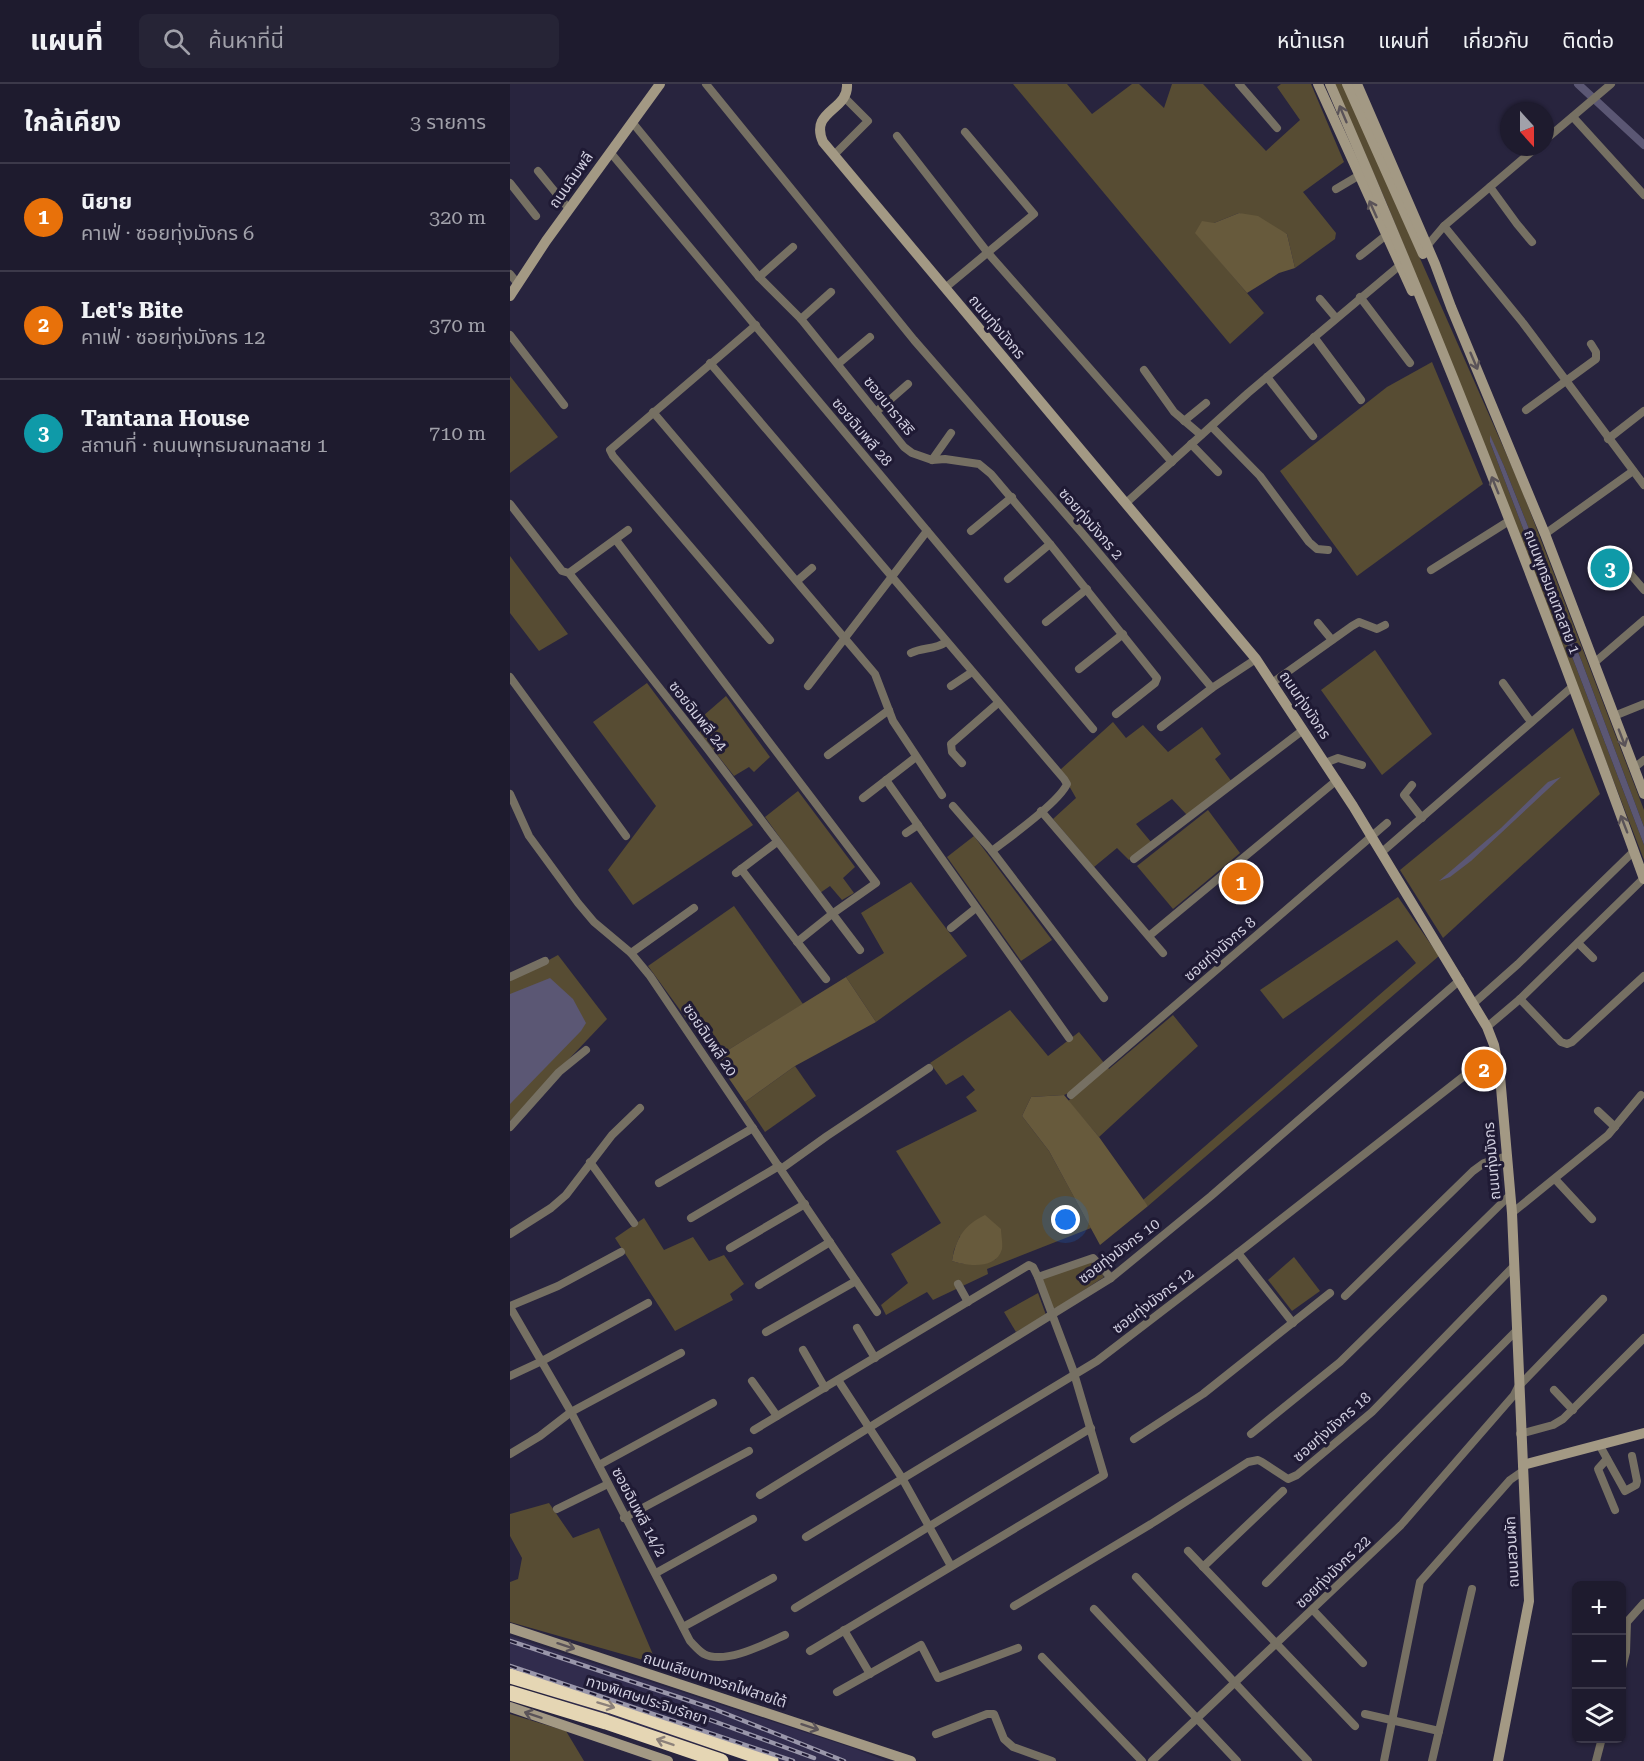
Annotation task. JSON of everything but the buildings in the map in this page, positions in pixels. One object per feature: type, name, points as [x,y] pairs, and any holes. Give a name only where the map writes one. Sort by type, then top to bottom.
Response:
[{"type":"highway","name":"ทางพิเศษประจิมรัถยา","points":[[510,1676],[611,1706],[771,1761]]},
{"type":"highway","points":[[510,1693],[606,1722],[721,1761]]},
{"type":"main road","name":"ถนนฉิมพลี","points":[[510,296],[569,209],[660,84]]},
{"type":"main road","points":[[845,98],[847,84]]},
{"type":"main road","name":"ถนนพุทธมณฑลสาย 1","points":[[1318,84],[1399,266],[1428,317]]},
{"type":"main road","name":"ถนนพุทธมณฑลสาย 1","points":[[1330,84],[1406,260],[1509,521],[1644,879]]},
{"type":"main road","name":"ถนนพุทธมณฑลสาย 1","points":[[1347,84],[1425,259],[1450,307]]},
{"type":"main road","name":"ถนนพุทธมณฑลสาย 1","points":[[1357,84],[1427,246],[1450,307],[1545,534],[1644,794]]},
{"type":"main road","name":"ถนนทุ่งมังกร","points":[[845,98],[823,119],[819,127],[819,134],[823,142],[1256,658],[1337,780],[1487,1027],[1498,1064],[1512,1213],[1523,1468]]},
{"type":"main road","points":[[1523,1468],[1644,1433]]},
{"type":"main road","name":"ถนนสวนผัก","points":[[1498,1761],[1529,1601],[1523,1468]]},
{"type":"main road","name":"ถนนเลียบทางรถไฟสายใต้","points":[[510,1628],[911,1761]]},
{"type":"main road","points":[[510,1707],[668,1761]]},
{"type":"street","name":"ซอยทุ่งมังกร 2","points":[[706,84],[914,340],[1212,688]]},
{"type":"street","points":[[1239,84],[1277,128]]},
{"type":"street","points":[[1554,133],[1609,87]]},
{"type":"street","points":[[834,155],[867,123],[867,119],[845,98]]},
{"type":"street","points":[[1573,117],[1644,195]]},
{"type":"street","name":"ซอยนาราสิริ","points":[[632,123],[759,277],[801,320],[838,364],[904,447],[912,453],[933,460],[945,459],[979,464],[1012,497],[1050,543],[1157,678],[1155,683],[1116,714]]},
{"type":"street","points":[[945,288],[1034,214],[965,132]]},
{"type":"street","points":[[897,136],[988,253],[1172,462]]},
{"type":"street","name":"ซอยฉิมพลี 28","points":[[610,152],[1093,729]]},
{"type":"street","points":[[1427,246],[1444,226],[1526,156]]},
{"type":"street","points":[[538,171],[569,209]]},
{"type":"street","points":[[1336,189],[1358,176]]},
{"type":"street","points":[[510,183],[536,216]]},
{"type":"street","points":[[1490,187],[1532,242]]},
{"type":"street","points":[[1444,226],[1491,282],[1644,485]]},
{"type":"street","points":[[1360,256],[1385,236]]},
{"type":"street","points":[[759,277],[793,247]]},
{"type":"street","points":[[1126,503],[1266,377],[1399,266]]},
{"type":"street","points":[[510,274],[518,284]]},
{"type":"street","points":[[801,320],[831,292]]},
{"type":"street","points":[[1360,297],[1410,363]]},
{"type":"street","points":[[1320,299],[1336,318]]},
{"type":"street","points":[[756,325],[610,450],[770,640]]},
{"type":"street","points":[[510,335],[564,405]]},
{"type":"street","points":[[838,364],[870,337]]},
{"type":"street","points":[[1314,337],[1362,400]]},
{"type":"street","points":[[1526,410],[1596,358],[1596,352],[1591,344]]},
{"type":"street","points":[[710,363],[1067,784],[1041,811],[992,852]]},
{"type":"street","points":[[1144,370],[1167,404],[1201,435]]},
{"type":"street","points":[[1266,377],[1314,436]]},
{"type":"street","points":[[876,412],[908,384]]},
{"type":"street","points":[[1184,421],[1206,403]]},
{"type":"street","points":[[1608,439],[1644,411]]},
{"type":"street","points":[[653,412],[875,674],[893,721],[942,795]]},
{"type":"street","points":[[1212,427],[1260,476],[1309,542],[1317,549],[1328,550]]},
{"type":"street","points":[[933,460],[951,433]]},
{"type":"street","points":[[1191,444],[1218,472]]},
{"type":"street","points":[[1545,534],[1633,471]]},
{"type":"street","points":[[971,531],[1012,497]]},
{"type":"street","name":"ซอยฉิมพลี 24","points":[[510,504],[562,571],[569,573],[860,950]]},
{"type":"street","points":[[1431,570],[1509,521]]},
{"type":"street","points":[[569,573],[628,530]]},
{"type":"street","points":[[808,686],[927,531]]},
{"type":"street","points":[[616,540],[876,883],[797,942]]},
{"type":"street","points":[[1008,579],[1050,543]]},
{"type":"street","points":[[797,581],[812,568]]},
{"type":"street","points":[[1626,568],[1644,590]]},
{"type":"street","points":[[1046,622],[1087,590]]},
{"type":"street","points":[[1594,663],[1644,620]]},
{"type":"street","points":[[1318,622],[1332,640]]},
{"type":"street","points":[[1272,683],[1359,622],[1373,629],[1385,625]]},
{"type":"street","points":[[1079,669],[1123,634]]},
{"type":"street","points":[[911,653],[923,648],[940,646],[946,642]]},
{"type":"street","points":[[1161,727],[1256,658]]},
{"type":"street","points":[[951,686],[972,672]]},
{"type":"street","points":[[510,677],[626,836]]},
{"type":"street","points":[[1503,683],[1531,722]]},
{"type":"street","points":[[1382,852],[1572,687]]},
{"type":"street","points":[[962,763],[952,752],[951,744],[998,703]]},
{"type":"street","points":[[1614,716],[1644,704]]},
{"type":"street","points":[[828,755],[889,710]]},
{"type":"street","points":[[1134,859],[1303,730]]},
{"type":"street","points":[[862,798],[916,757]]},
{"type":"street","points":[[1325,763],[1338,758],[1362,765]]},
{"type":"street","points":[[1634,768],[1644,760]]},
{"type":"street","points":[[886,780],[1069,1038]]},
{"type":"street","points":[[1149,936],[1337,780]]},
{"type":"street","points":[[1412,786],[1404,795],[1422,818]]},
{"type":"street","name":"ซอยฉิมพลี 20","points":[[510,794],[529,836],[594,922],[631,953],[650,976],[878,1312]]},
{"type":"street","points":[[954,806],[1104,998]]},
{"type":"street","points":[[1041,811],[1163,953]]},
{"type":"street","name":"ซอยทุ่งมังกร 8","points":[[1071,1095],[1387,823]]},
{"type":"street","points":[[906,834],[918,825]]},
{"type":"street","points":[[777,842],[738,871],[826,979]]},
{"type":"street","points":[[1474,1003],[1518,964],[1634,851]]},
{"type":"street","points":[[1487,1027],[1520,999],[1644,879]]},
{"type":"street","points":[[631,953],[694,908]]},
{"type":"street","points":[[951,928],[976,908]]},
{"type":"street","points":[[1578,943],[1593,958]]},
{"type":"street","points":[[510,977],[545,961]]},
{"type":"street","points":[[1520,999],[1561,1042],[1567,1044],[1572,1042],[1644,976]]},
{"type":"street","name":"ซอยทุ่งมังกร 10","points":[[760,1496],[868,1426],[1111,1278],[1211,1196],[1460,980]]},
{"type":"street","points":[[510,1127],[559,1072],[586,1050]]},
{"type":"street","name":"ซอยทุ่งมังกร 12","points":[[806,1537],[1075,1375],[1121,1343],[1473,1069],[1481,1064],[1498,1064]]},
{"type":"street","points":[[691,1218],[780,1168],[929,1068]]},
{"type":"street","points":[[1512,1213],[1615,1127],[1641,1095]]},
{"type":"street","points":[[510,1234],[566,1196],[612,1135],[640,1108]]},
{"type":"street","points":[[1598,1111],[1615,1127]]},
{"type":"street","points":[[659,1183],[753,1128]]},
{"type":"street","points":[[1345,1296],[1473,1171],[1485,1163],[1507,1156]]},
{"type":"street","points":[[590,1162],[634,1222]]},
{"type":"street","points":[[1555,1179],[1592,1219]]},
{"type":"street","points":[[1251,1434],[1340,1362],[1510,1195]]},
{"type":"street","points":[[730,1248],[805,1204]]},
{"type":"street","points":[[759,1285],[830,1242]]},
{"type":"street","points":[[510,1306],[558,1286],[621,1252]]},
{"type":"street","points":[[1238,1253],[1293,1323]]},
{"type":"street","points":[[1038,1277],[1093,1258],[1111,1278]]},
{"type":"street","points":[[754,1430],[1029,1266],[1033,1267],[1038,1277],[1075,1375],[1104,1475],[810,1651]]},
{"type":"street","name":"ซอยทุ่งมังกร 18","points":[[1014,1606],[1248,1462],[1258,1460],[1288,1479],[1297,1475],[1372,1412],[1514,1266]]},
{"type":"street","points":[[766,1332],[856,1281]]},
{"type":"street","points":[[958,1284],[968,1302]]},
{"type":"street","points":[[1134,1439],[1203,1394],[1330,1293]]},
{"type":"street","name":"ซอยทุ่งมังกร 22","points":[[1152,1761],[1401,1525],[1514,1395],[1518,1387],[1603,1299]]},
{"type":"street","points":[[510,1376],[648,1303]]},
{"type":"street","name":"ซอยฉิมพลี 14/2","points":[[510,1306],[571,1412],[624,1518],[656,1573],[690,1641],[705,1654],[725,1657],[756,1648],[785,1635]]},
{"type":"street","points":[[857,1328],[875,1358]]},
{"type":"street","points":[[1266,1583],[1517,1330]]},
{"type":"street","points":[[1520,1434],[1558,1423],[1644,1338]]},
{"type":"street","points":[[802,1350],[825,1388]]},
{"type":"street","points":[[510,1454],[540,1436],[571,1412],[681,1353]]},
{"type":"street","points":[[838,1380],[902,1478],[951,1566]]},
{"type":"street","points":[[752,1381],[777,1416]]},
{"type":"street","points":[[1554,1390],[1573,1410]]},
{"type":"street","points":[[599,1465],[712,1403]]},
{"type":"street","points":[[795,1608],[1091,1428]]},
{"type":"street","points":[[1600,1446],[1623,1489],[1627,1491],[1637,1481],[1632,1456]]},
{"type":"street","points":[[624,1518],[748,1451]]},
{"type":"street","points":[[1607,1459],[1598,1469],[1615,1510]]},
{"type":"street","points":[[1384,1761],[1420,1582],[1509,1480],[1523,1468]]},
{"type":"street","points":[[557,1509],[608,1485]]},
{"type":"street","points":[[1203,1567],[1283,1491]]},
{"type":"street","points":[[656,1573],[753,1519]]},
{"type":"street","points":[[1188,1551],[1355,1726]]},
{"type":"street","points":[[1136,1577],[1308,1761]]},
{"type":"street","points":[[683,1627],[773,1578]]},
{"type":"street","points":[[1432,1761],[1472,1590]]},
{"type":"street","points":[[1626,1652],[1627,1622],[1644,1603]]},
{"type":"street","points":[[1094,1609],[1237,1761]]},
{"type":"street","points":[[1313,1610],[1363,1663]]},
{"type":"street","points":[[844,1630],[870,1674]]},
{"type":"street","points":[[837,1692],[921,1645],[938,1678],[1018,1648]]},
{"type":"street","points":[[1042,1657],[1142,1761]]},
{"type":"street","points":[[936,1734],[987,1714],[994,1714],[1004,1739],[1013,1748],[1052,1761]]},
{"type":"street","points":[[1365,1714],[1439,1731]]},
{"type":"street","points":[[1596,1761],[1601,1743]]},
{"type":"shaded area","points":[[1013,84],[1067,84],[1092,114],[1132,84],[1139,84],[1164,108],[1172,84],[1203,84],[1266,151],[1300,120],[1277,87],[1281,84],[1311,84],[1344,162],[1303,192],[1336,233],[1335,239],[1295,268],[1287,234],[1239,213],[1196,233],[1264,313],[1230,344]]},
{"type":"shaded area","points":[[1328,84],[1349,84],[1370,145],[1520,485],[1644,810],[1644,827],[1582,662],[1504,466],[1490,437],[1644,845],[1644,860],[1479,431],[1387,204],[1362,147]]},
{"type":"shaded area","points":[[1239,213],[1258,216],[1287,234],[1295,268],[1279,273],[1247,293],[1195,233],[1202,221],[1214,223]]},
{"type":"shaded area","points":[[1432,362],[1483,484],[1357,576],[1280,471],[1387,387]]},
{"type":"shaded area","points":[[510,376],[558,437],[510,473]]},
{"type":"shaded area","points":[[1490,435],[1582,662],[1644,827],[1644,845],[1490,442]]},
{"type":"shaded area","points":[[510,556],[568,634],[539,651],[510,613]]},
{"type":"shaded area","points":[[1375,650],[1432,734],[1382,775],[1321,690]]},
{"type":"shaded area","points":[[647,683],[753,825],[633,905],[608,870],[656,806],[593,722]]},
{"type":"shaded area","points":[[726,696],[770,757],[754,772],[749,767],[734,776],[699,732],[710,725],[703,716]]},
{"type":"shaded area","points":[[1113,722],[1126,738],[1143,725],[1168,752],[1202,727],[1221,754],[1215,759],[1232,782],[1187,815],[1172,799],[1136,824],[1151,842],[1129,860],[1117,848],[1094,867],[1053,819],[1076,798],[1060,770]]},
{"type":"shaded area","points":[[1573,728],[1600,794],[1443,938],[1400,870]]},
{"type":"shaded area","points":[[1561,777],[1471,861],[1450,877],[1439,881],[1501,828],[1548,782]]},
{"type":"shaded area","points":[[798,791],[855,867],[843,878],[854,893],[842,900],[830,886],[820,893],[765,817]]},
{"type":"shaded area","points":[[1208,810],[1240,853],[1173,909],[1137,866]]},
{"type":"shaded area","points":[[974,836],[1052,940],[1021,961],[947,857]]},
{"type":"shaded area","points":[[911,882],[967,956],[876,1022],[846,977],[884,953],[861,913]]},
{"type":"shaded area","points":[[1398,897],[1439,956],[1148,1206],[1143,1200],[1416,963],[1397,940],[1283,1019],[1260,990]]},
{"type":"shaded area","points":[[734,906],[803,1004],[715,1058],[648,966]]},
{"type":"shaded area","points":[[558,955],[607,1019],[510,1121],[510,981]]},
{"type":"shaded area","points":[[846,977],[876,1022],[795,1066],[745,1102],[715,1058]]},
{"type":"shaded area","points":[[550,978],[573,999],[586,1023],[581,1031],[510,1104],[510,994]]},
{"type":"shaded area","points":[[1010,1010],[1048,1056],[1079,1032],[1109,1069],[1173,1015],[1198,1046],[1099,1137],[1068,1101],[1085,1086],[1064,1095],[1031,1097],[1022,1116],[1049,1151],[1091,1228],[987,1269],[988,1274],[933,1300],[927,1292],[886,1315],[881,1305],[908,1283],[891,1254],[941,1223],[896,1151],[977,1111],[966,1097],[975,1090],[963,1075],[946,1085],[930,1063]],"holes":[[[960,1236],[996,1259],[974,1264],[952,1261]]]},
{"type":"shaded area","points":[[795,1066],[816,1096],[765,1132],[745,1102]]},
{"type":"shaded area","points":[[1064,1095],[1099,1137],[1148,1206],[1100,1245],[1049,1151],[1022,1116],[1031,1097]]},
{"type":"shaded area","points":[[985,1215],[1001,1229],[1002,1249],[999,1256],[980,1265],[952,1261],[962,1233]]},
{"type":"shaded area","points":[[644,1218],[664,1250],[693,1237],[709,1261],[724,1255],[744,1284],[730,1294],[733,1300],[675,1331],[615,1238]]},
{"type":"shaded area","points":[[1294,1257],[1320,1291],[1292,1311],[1268,1280]]},
{"type":"shaded area","points":[[1089,1261],[1094,1263],[1104,1277],[1052,1309],[1042,1279]]},
{"type":"shaded area","points":[[1038,1293],[1046,1315],[1016,1332],[1004,1312]]},
{"type":"shaded area","points":[[549,1503],[573,1538],[599,1528],[657,1664],[510,1622],[510,1582],[518,1579],[522,1558],[510,1536],[510,1514]]},
{"type":"shaded area","points":[[510,1636],[856,1749],[886,1761],[748,1761],[510,1683]]},
{"type":"shaded area","points":[[510,1714],[566,1731],[584,1761],[510,1761]]},
{"type":"waterway","points":[[1578,84],[1644,145]]},
{"type":"railway","points":[[510,1641],[714,1709],[844,1761]]},
{"type":"railway","points":[[510,1666],[793,1761]]},
{"type":"railway","points":[[631,1691],[814,1758]]},
{"type":"place","name":"Tantana House","points":[[1610,568]]},
{"type":"place","name":"นิยาย","points":[[1241,882]]},
{"type":"place","name":"Let's Bite","points":[[1484,1069]]}]
